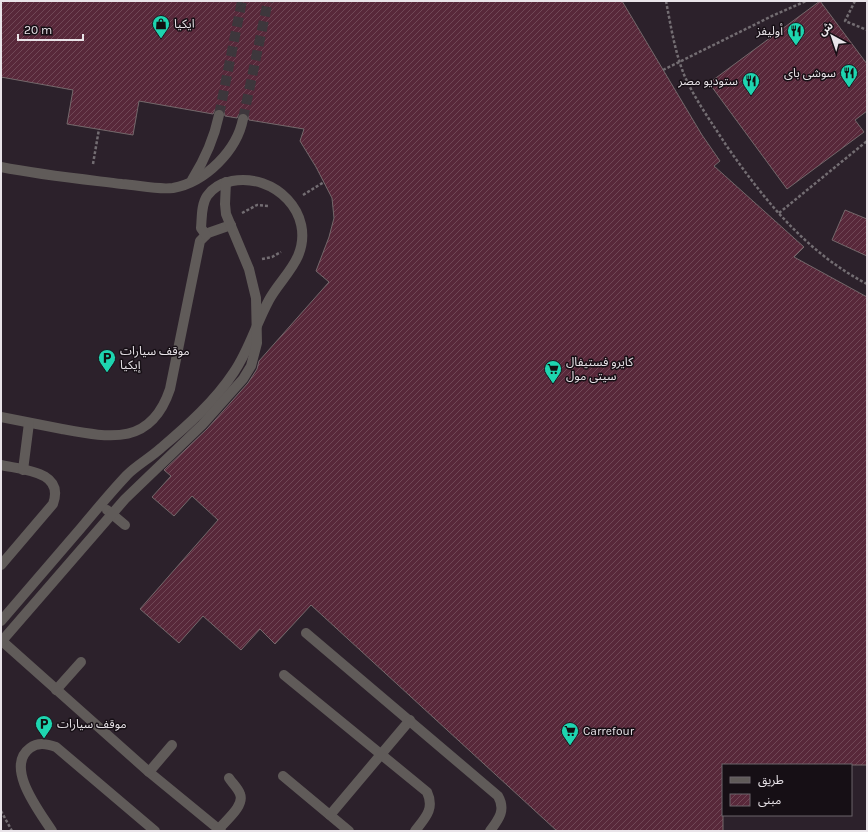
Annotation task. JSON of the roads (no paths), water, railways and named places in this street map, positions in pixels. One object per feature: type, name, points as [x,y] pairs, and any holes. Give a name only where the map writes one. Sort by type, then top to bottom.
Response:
[{"type":"lane","points":[[191,181],[209,150],[216,133],[219,115]]},
{"type":"lane","points":[[1,167],[52,176],[164,188],[178,186],[191,181],[214,166],[224,156],[240,133],[243,119]]},
{"type":"lane","points":[[1,621],[127,475],[172,439],[222,388],[242,359],[276,289],[298,256],[301,245],[302,229],[297,213],[291,203],[278,190],[267,183],[240,179],[226,182],[212,190],[203,204],[201,228],[206,235]]},
{"type":"lane","points":[[226,182],[225,204],[230,225],[244,255],[253,283],[257,326],[256,350],[251,366],[243,378],[187,441],[143,480],[1,641],[150,772],[220,830],[238,807],[241,799],[240,794],[229,778]]},
{"type":"lane","points":[[1,417],[97,436],[125,436],[141,430],[155,419],[165,405],[170,389],[200,241],[214,230],[230,225]]},
{"type":"lane","points":[[22,470],[29,423]]},
{"type":"lane","points":[[1,465],[45,476],[55,488],[56,496],[53,504],[1,565]]},
{"type":"lane","points":[[101,505],[114,512],[128,523]]},
{"type":"lane","points":[[306,633],[498,796],[502,808],[501,814],[490,831]]},
{"type":"lane","points":[[56,690],[81,662]]},
{"type":"lane","points":[[284,675],[427,792],[430,799],[428,814],[415,831]]},
{"type":"lane","points":[[330,815],[410,720]]},
{"type":"lane","points":[[52,831],[26,787],[20,770],[20,761],[24,753],[31,747],[39,744],[48,744],[56,747],[155,831]]},
{"type":"lane","points":[[150,772],[172,745]]},
{"type":"lane","points":[[283,776],[349,831]]},
{"type":"tunnel","points":[[219,115],[242,1]]},
{"type":"tunnel","points":[[243,119],[268,1]]},
{"type":"place","name":"ايكيا","points":[[161,39]]},
{"type":"place","name":"أوليفز","points":[[796,46]]},
{"type":"place","name":"سوشى باى","points":[[849,88]]},
{"type":"place","name":"ستوديو مصر","points":[[751,96]]},
{"type":"place","name":"موقف سيارات إيكيا","points":[[107,373]]},
{"type":"place","name":"كايرو فستيفال سيتى مول","points":[[553,384]]},
{"type":"place","name":"موقف سيارات","points":[[44,739]]},
{"type":"place","name":"Carrefour","points":[[570,746]]}]
